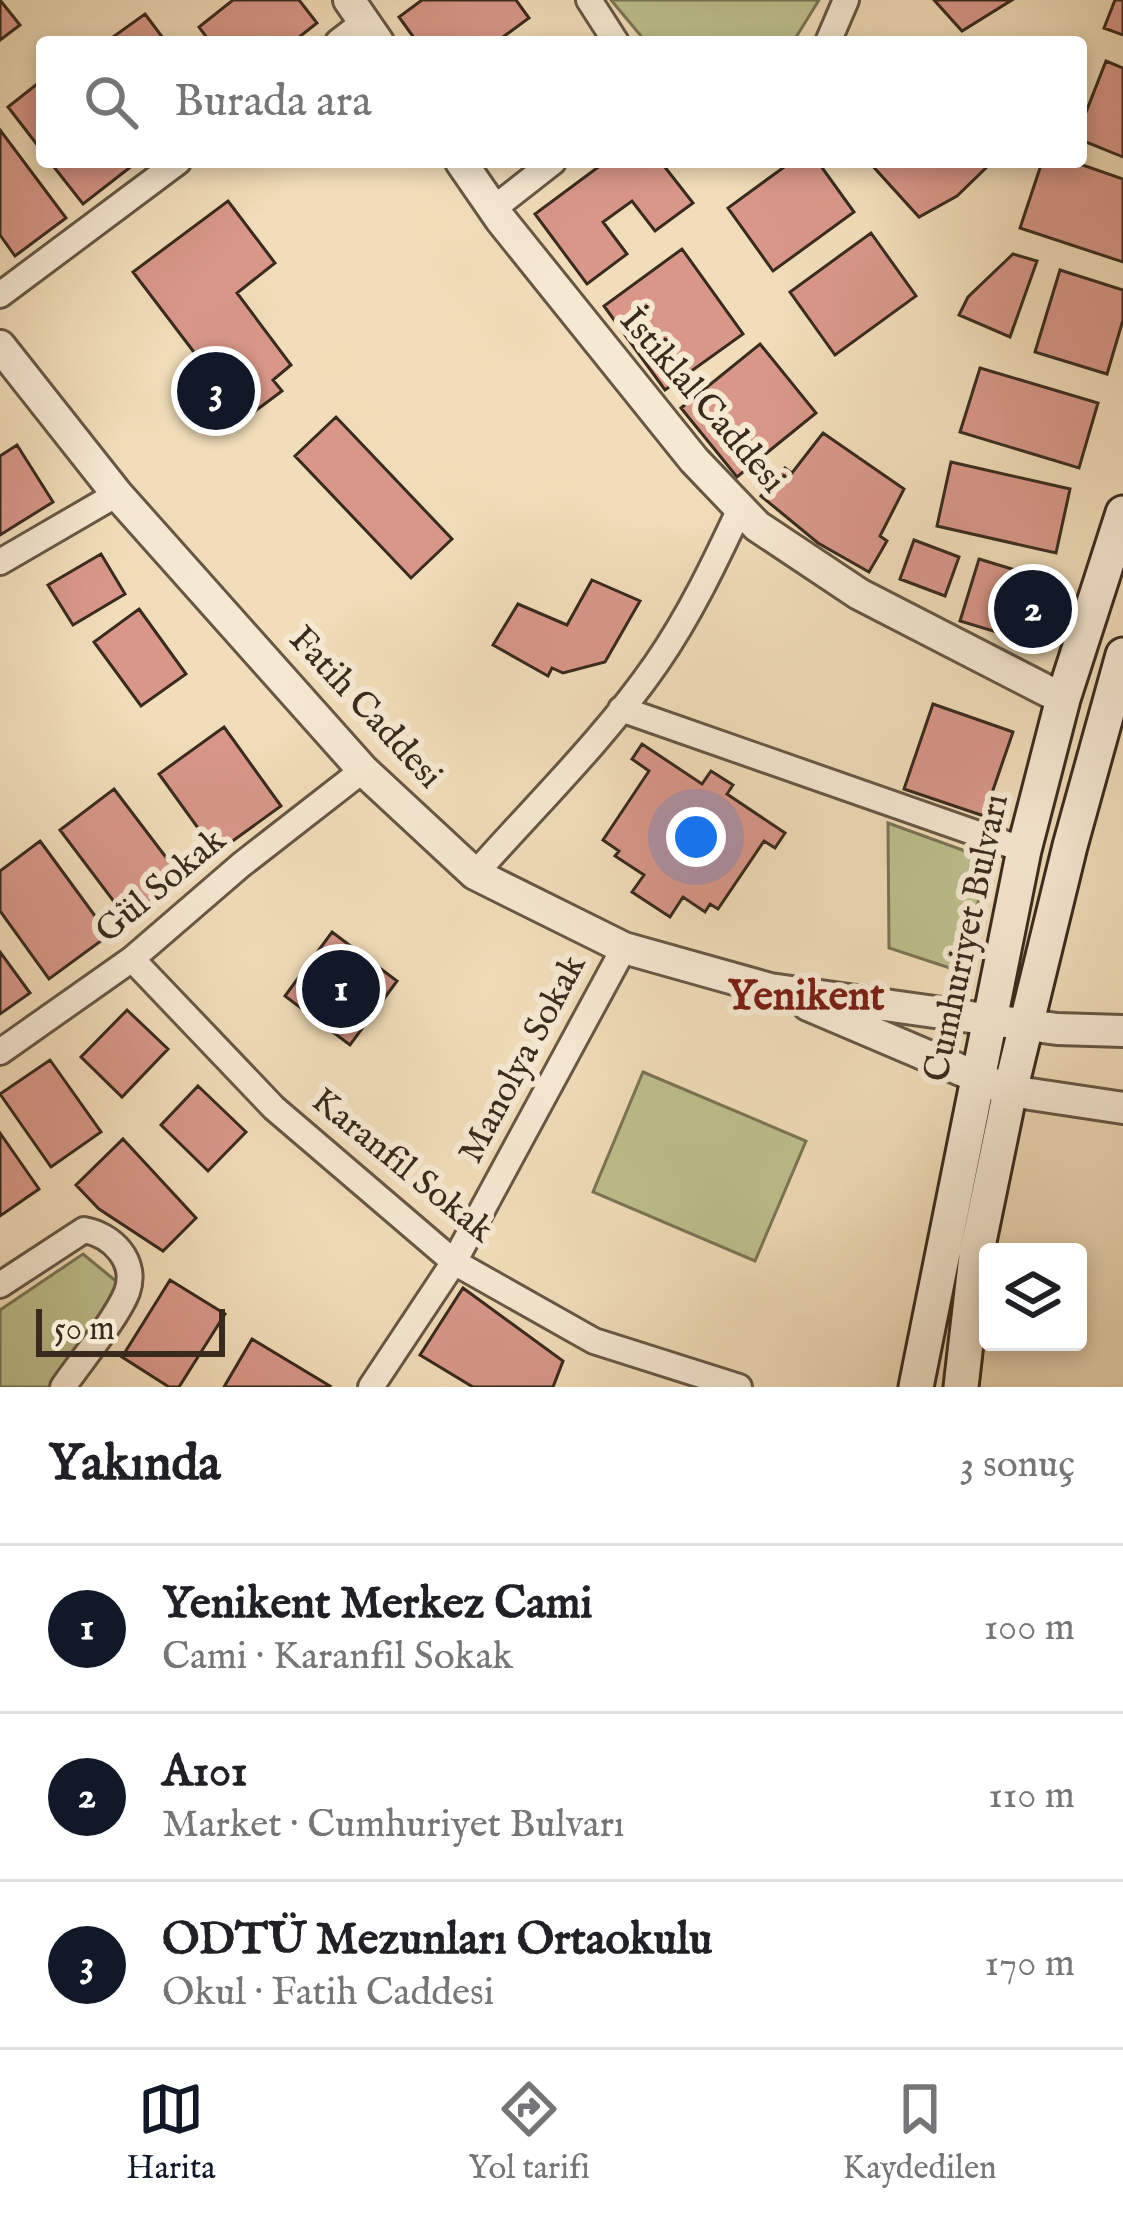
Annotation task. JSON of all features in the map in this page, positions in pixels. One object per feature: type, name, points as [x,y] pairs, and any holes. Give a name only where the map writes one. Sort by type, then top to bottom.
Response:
[{"type":"main road","name":"Cumhuriyet Bulvarı","points":[[916,1387],[1024,850],[1063,699],[1123,513]]},
{"type":"main road","name":"Cumhuriyet Bulvarı","points":[[961,1387],[976,1256],[1010,1091],[1123,655]]},
{"type":"street","points":[[590,0],[612,36]]},
{"type":"street","points":[[831,36],[846,0]]},
{"type":"street","points":[[0,295],[170,168]]},
{"type":"street","name":"İstiklal Caddesi","points":[[464,168],[694,460],[757,526],[860,594],[1063,699]]},
{"type":"street","points":[[493,209],[546,168]]},
{"type":"street","name":"Fatih Caddesi","points":[[0,346],[117,494],[363,770],[475,874],[624,948],[770,988],[1026,1025],[1123,1030]]},
{"type":"street","points":[[0,562],[117,494]]},
{"type":"street","points":[[475,874],[656,663],[698,596],[740,509]]},
{"type":"street","points":[[620,709],[1024,850]]},
{"type":"street","name":"Gül Sokak","points":[[0,1052],[132,959],[241,865],[363,770]]},
{"type":"street","name":"Manolya Sokak","points":[[371,1387],[454,1262],[624,948]]},
{"type":"street","name":"Karanfil Sokak","points":[[132,959],[274,1108],[454,1262],[594,1341],[739,1387]]},
{"type":"street","name":"Fatih Caddesi","points":[[770,988],[1010,1091],[1123,1108]]},
{"type":"street","points":[[0,1285],[84,1230],[106,1238],[123,1255],[128,1268],[126,1294],[63,1387]]},
{"type":"green space","points":[[611,0],[819,0],[797,36],[641,36]]},
{"type":"green space","points":[[888,823],[990,860],[959,971],[889,948]]},
{"type":"green space","points":[[643,1072],[806,1141],[755,1261],[593,1192]]},
{"type":"green space","points":[[83,1254],[117,1282],[107,1313],[51,1387],[0,1387],[0,1310]]},
{"type":"building","points":[[0,0],[20,25],[0,40]]},
{"type":"building","points":[[233,0],[299,0],[317,23],[301,36],[206,36],[199,27]]},
{"type":"building","points":[[422,0],[516,0],[529,18],[504,36],[413,36],[399,17]]},
{"type":"building","points":[[934,0],[1012,0],[962,31]]},
{"type":"building","points":[[1115,0],[1123,0],[1123,35],[1104,28]]},
{"type":"building","points":[[145,14],[162,36],[114,36]]},
{"type":"building","points":[[1106,61],[1123,68],[1123,157],[1087,142],[1087,110]]},
{"type":"building","points":[[36,85],[36,143],[8,107]]},
{"type":"building","points":[[0,130],[66,218],[15,256],[0,235]]},
{"type":"building","points":[[1087,167],[1123,179],[1123,262],[1020,228],[1040,168]]},
{"type":"building","points":[[55,168],[129,168],[83,204]]},
{"type":"building","points":[[597,168],[666,168],[693,203],[655,231],[632,201],[603,222],[627,254],[587,284],[535,214]]},
{"type":"building","points":[[783,168],[822,168],[854,212],[773,271],[728,208]]},
{"type":"building","points":[[874,168],[986,168],[957,196],[919,217]]},
{"type":"building","points":[[228,201],[275,263],[237,293],[291,365],[273,380],[282,391],[251,414],[244,405],[238,410],[133,272]]},
{"type":"building","points":[[871,233],[916,296],[835,355],[790,292]]},
{"type":"building","points":[[682,249],[743,334],[665,390],[604,306]]},
{"type":"building","points":[[1013,254],[1037,261],[1010,337],[959,315],[968,297]]},
{"type":"building","points":[[1060,270],[1123,290],[1123,320],[1107,374],[1035,352]]},
{"type":"building","points":[[760,344],[816,413],[737,477],[681,408]]},
{"type":"building","points":[[980,368],[1098,403],[1079,468],[960,432]]},
{"type":"building","points":[[336,417],[452,539],[411,578],[295,456]]},
{"type":"building","points":[[823,433],[904,489],[880,536],[887,541],[869,572],[818,543],[761,496],[785,468],[792,473]]},
{"type":"building","points":[[17,445],[53,502],[0,535],[0,456]]},
{"type":"building","points":[[951,462],[1070,489],[1056,553],[937,526]]},
{"type":"building","points":[[914,540],[959,557],[945,596],[900,579]]},
{"type":"building","points":[[101,554],[125,594],[73,625],[48,585]]},
{"type":"building","points":[[979,559],[1051,581],[1033,643],[960,621]]},
{"type":"building","points":[[592,580],[640,601],[605,662],[563,673],[552,668],[548,676],[493,645],[518,604],[567,625]]},
{"type":"building","points":[[139,609],[186,674],[141,706],[94,642]]},
{"type":"building","points":[[933,704],[1013,732],[984,816],[904,789]]},
{"type":"building","points":[[224,727],[281,806],[216,853],[159,774]]},
{"type":"building","points":[[642,744],[702,784],[711,771],[733,785],[727,794],[785,833],[775,848],[764,841],[718,909],[710,904],[705,912],[683,897],[670,917],[632,892],[644,875],[615,856],[619,851],[603,840],[649,771],[632,759]]},
{"type":"building","points":[[114,789],[181,877],[127,919],[60,830]]},
{"type":"building","points":[[40,841],[109,935],[49,979],[0,911],[0,871]]},
{"type":"building","points":[[332,932],[397,981],[350,1045],[285,996]]},
{"type":"building","points":[[0,952],[30,993],[0,1014]]},
{"type":"building","points":[[127,1010],[168,1049],[122,1097],[81,1057]]},
{"type":"building","points":[[50,1060],[101,1132],[51,1167],[0,1094]]},
{"type":"building","points":[[198,1086],[246,1132],[208,1171],[161,1125]]},
{"type":"building","points":[[0,1133],[39,1189],[0,1216]]},
{"type":"building","points":[[123,1139],[196,1218],[163,1251],[99,1209],[76,1185]]},
{"type":"building","points":[[170,1280],[225,1314],[179,1387],[169,1387],[122,1357]]},
{"type":"building","points":[[463,1288],[563,1361],[553,1387],[473,1387],[420,1355]]},
{"type":"building","points":[[252,1339],[330,1386],[224,1387]]},
{"type":"place","name":"ODTÜ Mezunları Ortaokulu","points":[[216,391]]},
{"type":"place","name":"A101","points":[[1033,609]]},
{"type":"place","name":"Yenikent Merkez Cami","points":[[341,989]]},
{"type":"district","name":"Yenikent","points":[[806,997]]}]
